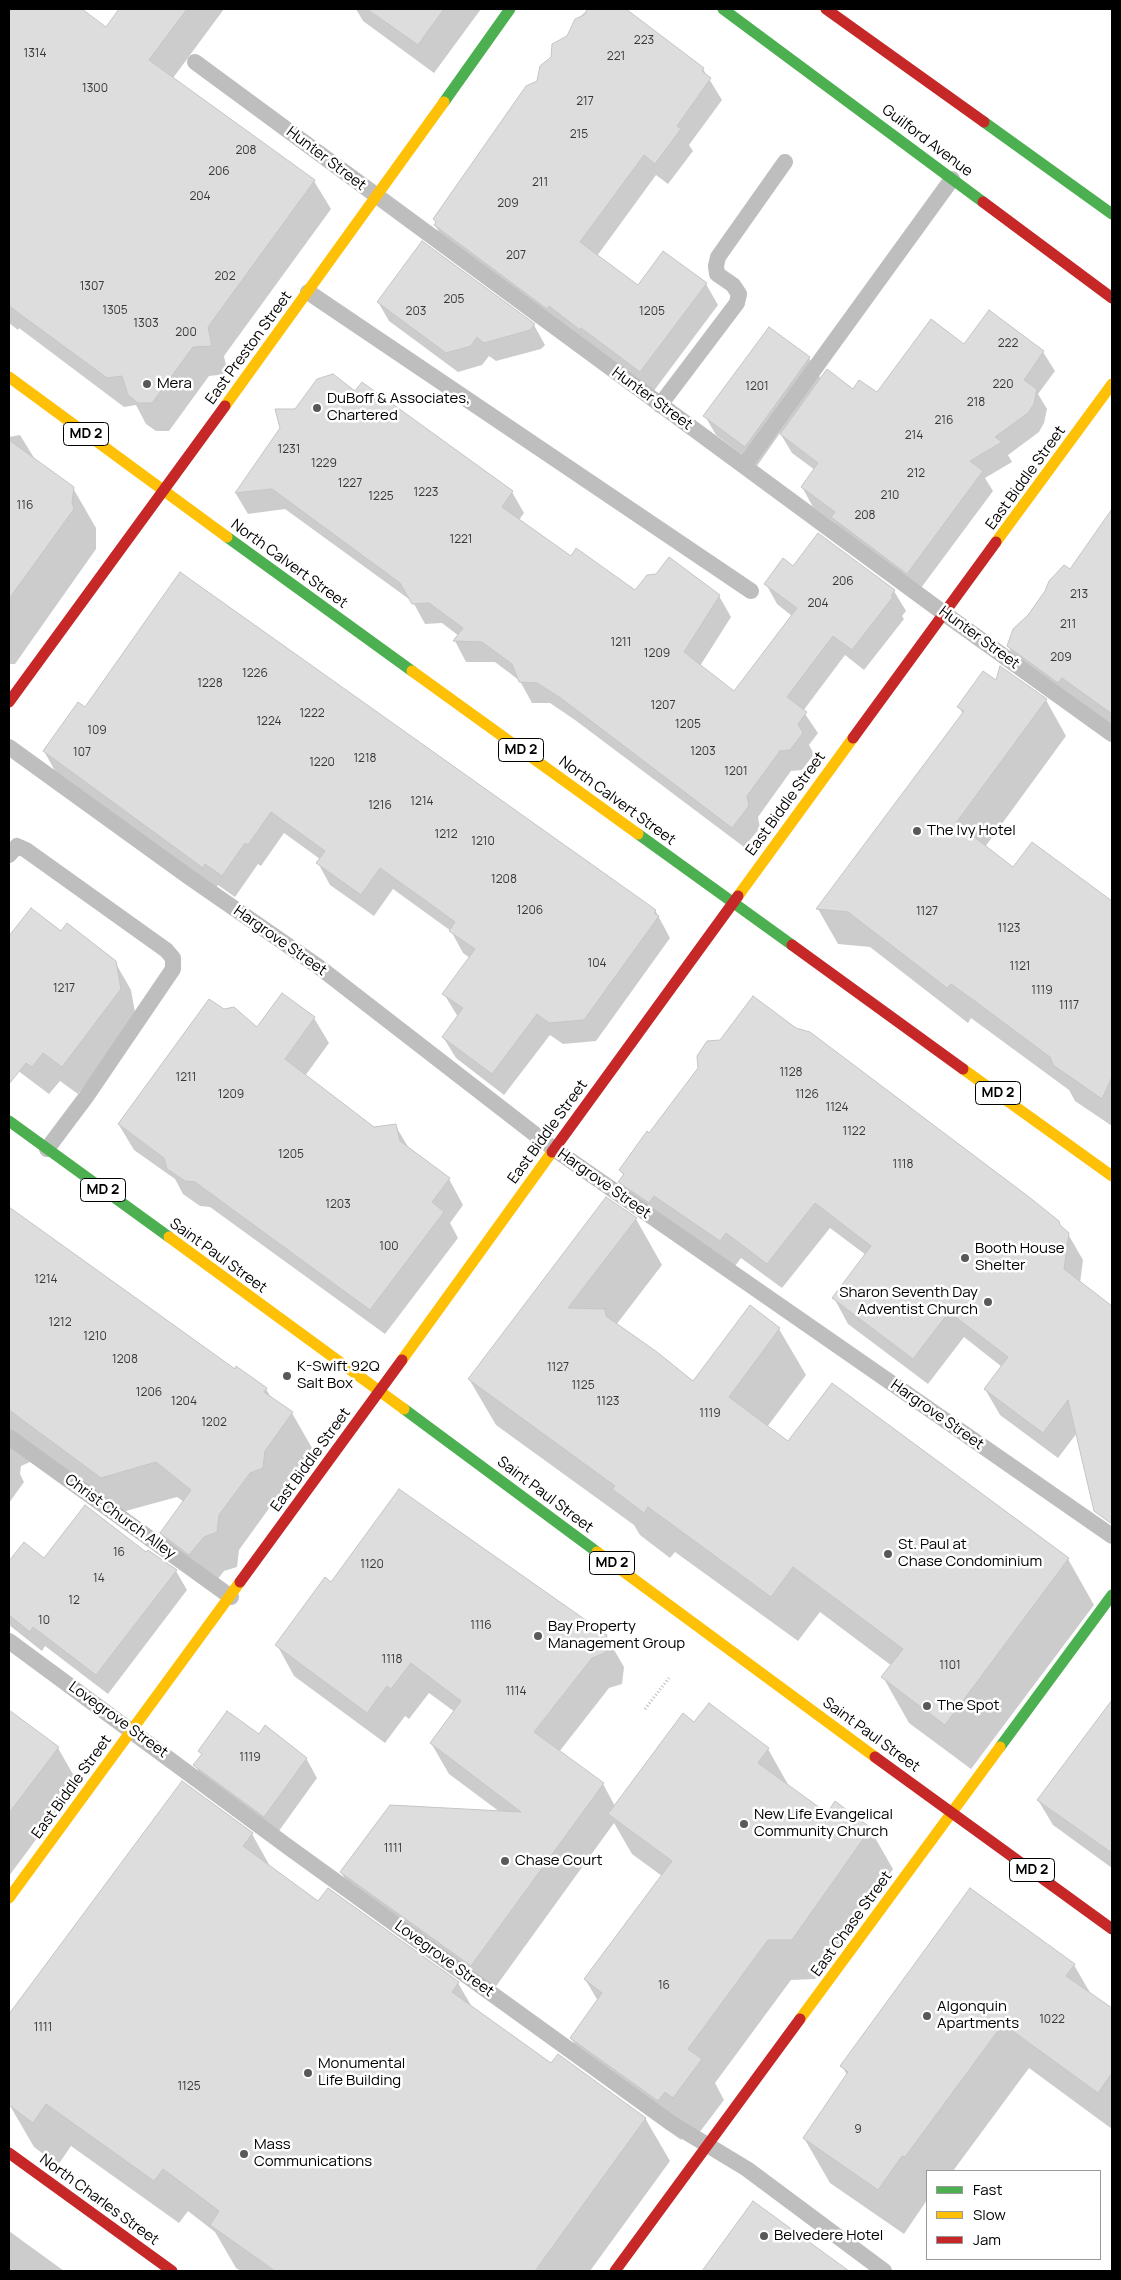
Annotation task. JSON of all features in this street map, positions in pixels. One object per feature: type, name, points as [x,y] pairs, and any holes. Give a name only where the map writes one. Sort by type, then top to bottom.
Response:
[{"type":"main road","name":"East Preston Street","points":[[9,702],[308,292],[510,9]]},
{"type":"main road","name":"Guilford Avenue","points":[[723,9],[1112,298]]},
{"type":"main road","points":[[826,9],[1112,214]]},
{"type":"main road","name":"North Calvert Street","points":[[9,377],[1112,1176]]},
{"type":"main road","name":"East Biddle Street","points":[[9,1898],[1112,384]]},
{"type":"main road","name":"Saint Paul Street","points":[[9,1121],[380,1391],[835,1728],[1112,1929]]},
{"type":"main road","name":"East Chase Street","points":[[615,2271],[1112,1594]]},
{"type":"main road","name":"North Charles Street","points":[[9,2153],[172,2271]]},
{"type":"lane","name":"Hunter Street","points":[[195,62],[945,614],[1112,734]]},
{"type":"lane","points":[[660,405],[737,303],[739,294],[733,285],[717,274],[718,257],[785,162]]},
{"type":"lane","points":[[744,466],[952,179]]},
{"type":"lane","points":[[308,292],[751,591]]},
{"type":"lane","name":"Hargrove Street","points":[[9,747],[188,877],[319,967],[554,1149],[1112,1536]]},
{"type":"lane","points":[[9,855],[18,846],[26,850],[166,950],[173,958],[173,969],[86,1098],[47,1149]]},
{"type":"lane","name":"Christ Church Alley","points":[[11,1444],[230,1597]]},
{"type":"lane","name":"Lovegrove Street","points":[[9,1641],[655,2112],[747,2169],[884,2271]]},
{"type":"path","points":[[645,1710],[669,1678]]},
{"type":"building","points":[[9,9],[82,9],[106,27],[119,9],[187,9],[149,60],[315,180],[208,327],[212,346],[193,347],[152,403],[138,403],[128,395],[122,376],[107,378],[9,306]]},
{"type":"building","points":[[367,9],[444,9],[418,45]]},
{"type":"building","points":[[588,9],[626,9],[704,68],[702,71],[711,78],[677,126],[681,129],[655,164],[644,155],[580,242],[638,285],[663,251],[707,283],[640,372],[549,306],[547,309],[434,225],[436,222],[433,219],[526,86],[537,81],[540,66],[551,57],[552,44],[567,36],[575,19],[584,15]]},
{"type":"building","points":[[422,241],[535,324],[530,330],[484,343],[477,337],[471,346],[446,353],[377,302]]},
{"type":"building","points":[[989,310],[1044,351],[1024,380],[1037,389],[1034,404],[1028,413],[995,437],[1002,442],[970,461],[983,471],[907,574],[831,517],[835,512],[801,487],[818,463],[780,434],[827,369],[853,389],[859,380],[877,392],[931,319],[964,344]]},
{"type":"building","points":[[769,327],[810,357],[745,447],[703,416]]},
{"type":"building","points":[[333,374],[355,391],[362,382],[513,491],[502,507],[571,556],[576,548],[635,590],[647,575],[656,574],[669,557],[720,595],[684,652],[734,691],[797,608],[764,584],[783,558],[793,566],[818,533],[895,590],[891,596],[893,597],[852,650],[833,636],[787,697],[807,712],[798,724],[803,733],[790,750],[780,751],[747,796],[749,806],[732,828],[562,699],[537,683],[519,682],[512,664],[482,642],[453,641],[463,628],[429,603],[412,604],[400,583],[272,489],[235,493],[280,428],[275,409],[295,409],[317,379]]},
{"type":"building","points":[[9,440],[74,487],[72,502],[74,509],[9,599]]},
{"type":"building","points":[[1112,509],[1112,714],[1062,678],[1058,683],[1007,646],[1013,629],[1028,615],[1045,591],[1049,581],[1064,565],[1070,569]]},
{"type":"building","points":[[180,572],[656,910],[654,913],[659,916],[584,1020],[549,1023],[537,1014],[492,1074],[442,1037],[463,1008],[442,994],[475,949],[449,931],[455,922],[422,898],[380,868],[361,895],[316,863],[325,851],[271,812],[248,845],[245,843],[222,876],[205,864],[203,868],[43,751],[78,702],[85,707]]},
{"type":"building","points":[[1000,666],[1047,699],[956,823],[1013,867],[1032,842],[1112,901],[1112,1077],[1102,1099],[1053,1065],[1050,1057],[976,1002],[951,984],[947,988],[848,912],[816,909],[964,711],[957,707],[983,671],[996,680]]},
{"type":"building","points":[[31,908],[61,931],[67,923],[116,961],[121,989],[62,1067],[43,1053],[32,1067],[26,1063],[9,1084],[9,936]]},
{"type":"building","points":[[282,993],[315,1017],[285,1059],[374,1127],[396,1124],[400,1141],[450,1178],[432,1202],[444,1212],[370,1310],[195,1182],[185,1181],[167,1169],[164,1158],[118,1124],[209,999],[224,1009],[234,1007],[257,1027]]},
{"type":"building","points":[[753,996],[796,1028],[810,1032],[1029,1197],[1059,1221],[1060,1225],[1069,1233],[1064,1269],[1112,1306],[1112,1524],[1094,1511],[1068,1400],[1043,1433],[984,1389],[1008,1357],[949,1312],[913,1359],[832,1298],[871,1246],[815,1203],[767,1264],[726,1233],[720,1241],[654,1196],[649,1203],[618,1182],[624,1174],[619,1170],[647,1131],[649,1133],[698,1068],[697,1056],[707,1041],[720,1040]]},
{"type":"building","points":[[606,1197],[637,1218],[568,1308],[605,1309],[606,1316],[657,1352],[693,1381],[750,1305],[780,1328],[729,1397],[788,1441],[832,1383],[1069,1558],[945,1725],[881,1677],[903,1649],[793,1567],[771,1597],[648,1507],[644,1513],[612,1489],[615,1486],[468,1379]]},
{"type":"building","points":[[9,1207],[235,1369],[236,1366],[267,1388],[264,1392],[293,1412],[265,1451],[263,1468],[250,1473],[219,1515],[217,1532],[204,1537],[189,1555],[160,1533],[191,1490],[156,1462],[101,1478],[9,1410]]},
{"type":"building","points":[[399,1489],[607,1635],[605,1653],[592,1658],[534,1732],[604,1783],[471,1966],[340,1872],[390,1805],[521,1812],[430,1743],[461,1701],[411,1663],[391,1689],[387,1686],[367,1713],[275,1645],[325,1577],[331,1582]]},
{"type":"building","points":[[85,1505],[146,1552],[148,1550],[177,1570],[96,1675],[33,1627],[30,1632],[9,1615],[9,1561],[24,1542],[44,1558]]},
{"type":"building","points":[[1112,1700],[1112,1853],[1037,1800]]},
{"type":"building","points":[[709,1703],[769,1748],[758,1763],[827,1813],[835,1801],[871,1828],[792,1940],[768,1940],[688,2049],[702,2059],[673,2098],[665,2092],[658,2101],[570,2038],[602,1993],[584,1979],[672,1861],[608,1814],[683,1713],[694,1722]]},
{"type":"building","points":[[9,1710],[59,1747],[9,1813]]},
{"type":"building","points":[[227,1711],[259,1734],[265,1725],[307,1758],[264,1817],[193,1765],[202,1754],[198,1751]]},
{"type":"building","name":"Monumental Life Building","points":[[182,1781],[253,1833],[243,1846],[318,1901],[328,1888],[459,1982],[452,1992],[551,2063],[558,2054],[646,2118],[535,2271],[275,2271],[210,2225],[219,2211],[163,2169],[154,2181],[46,2104],[33,2123],[9,2105],[9,2014]]},
{"type":"building","name":"Algonquin Apartments","points":[[970,1888],[1075,1964],[1066,1976],[1112,2008],[1112,2073],[1098,2093],[1003,2024],[905,2157],[902,2156],[878,2190],[803,2138],[848,2072],[840,2066]]},
{"type":"building","name":"Belvedere Hotel","points":[[753,2201],[849,2271],[702,2271]]},
{"type":"traffic: fast","points":[[444,102],[510,9]]},
{"type":"traffic: fast","points":[[723,9],[983,202]]},
{"type":"traffic: fast","points":[[984,122],[1112,214]]},
{"type":"traffic: fast","points":[[227,537],[412,671]]},
{"type":"traffic: fast","points":[[638,834],[792,945]]},
{"type":"traffic: fast","points":[[9,1121],[169,1237]]},
{"type":"traffic: fast","points":[[404,1409],[597,1552]]},
{"type":"traffic: fast","points":[[1000,1747],[1112,1595]]},
{"type":"traffic: slow","points":[[225,406],[444,102]]},
{"type":"traffic: slow","points":[[9,377],[227,537]]},
{"type":"traffic: slow","points":[[996,542],[1112,384]]},
{"type":"traffic: slow","points":[[412,671],[638,834]]},
{"type":"traffic: slow","points":[[738,896],[853,738]]},
{"type":"traffic: slow","points":[[963,1069],[1112,1176]]},
{"type":"traffic: slow","points":[[402,1360],[552,1152]]},
{"type":"traffic: slow","points":[[169,1237],[404,1409]]},
{"type":"traffic: slow","points":[[597,1552],[875,1757]]},
{"type":"traffic: slow","points":[[9,1898],[240,1582]]},
{"type":"traffic: slow","points":[[800,2019],[1000,1747]]},
{"type":"traffic: jam","points":[[826,9],[984,122]]},
{"type":"traffic: jam","points":[[983,202],[1112,298]]},
{"type":"traffic: jam","points":[[9,702],[225,406]]},
{"type":"traffic: jam","points":[[853,738],[996,542]]},
{"type":"traffic: jam","points":[[552,1152],[738,896]]},
{"type":"traffic: jam","points":[[792,945],[963,1069]]},
{"type":"traffic: jam","points":[[240,1582],[402,1360]]},
{"type":"traffic: jam","points":[[875,1757],[1112,1929]]},
{"type":"traffic: jam","points":[[615,2271],[800,2019]]},
{"type":"traffic: jam","points":[[9,2153],[172,2271]]},
{"type":"place","name":"Mera","points":[[147,384]]},
{"type":"place","name":"DuBoff & Associates, Chartered","points":[[317,408]]},
{"type":"place","name":"The Ivy Hotel","points":[[917,831]]},
{"type":"place","name":"Booth House Shelter","points":[[965,1258]]},
{"type":"place","name":"Sharon Seventh Day Adventist Church","points":[[988,1302]]},
{"type":"place","name":"K-Swift 92Q Salt Box","points":[[287,1376]]},
{"type":"place","name":"St. Paul at Chase Condominium","points":[[888,1554]]},
{"type":"place","name":"Bay Property Management Group","points":[[538,1636]]},
{"type":"place","name":"The Spot","points":[[927,1706]]},
{"type":"place","name":"New Life Evangelical Community Church","points":[[744,1824]]},
{"type":"place","name":"Chase Court","points":[[505,1861]]},
{"type":"place","name":"Algonquin Apartments","points":[[927,2016]]},
{"type":"place","name":"Monumental Life Building","points":[[308,2073]]},
{"type":"place","name":"Mass Communications","points":[[244,2154]]},
{"type":"place","name":"Belvedere Hotel","points":[[764,2236]]}]
